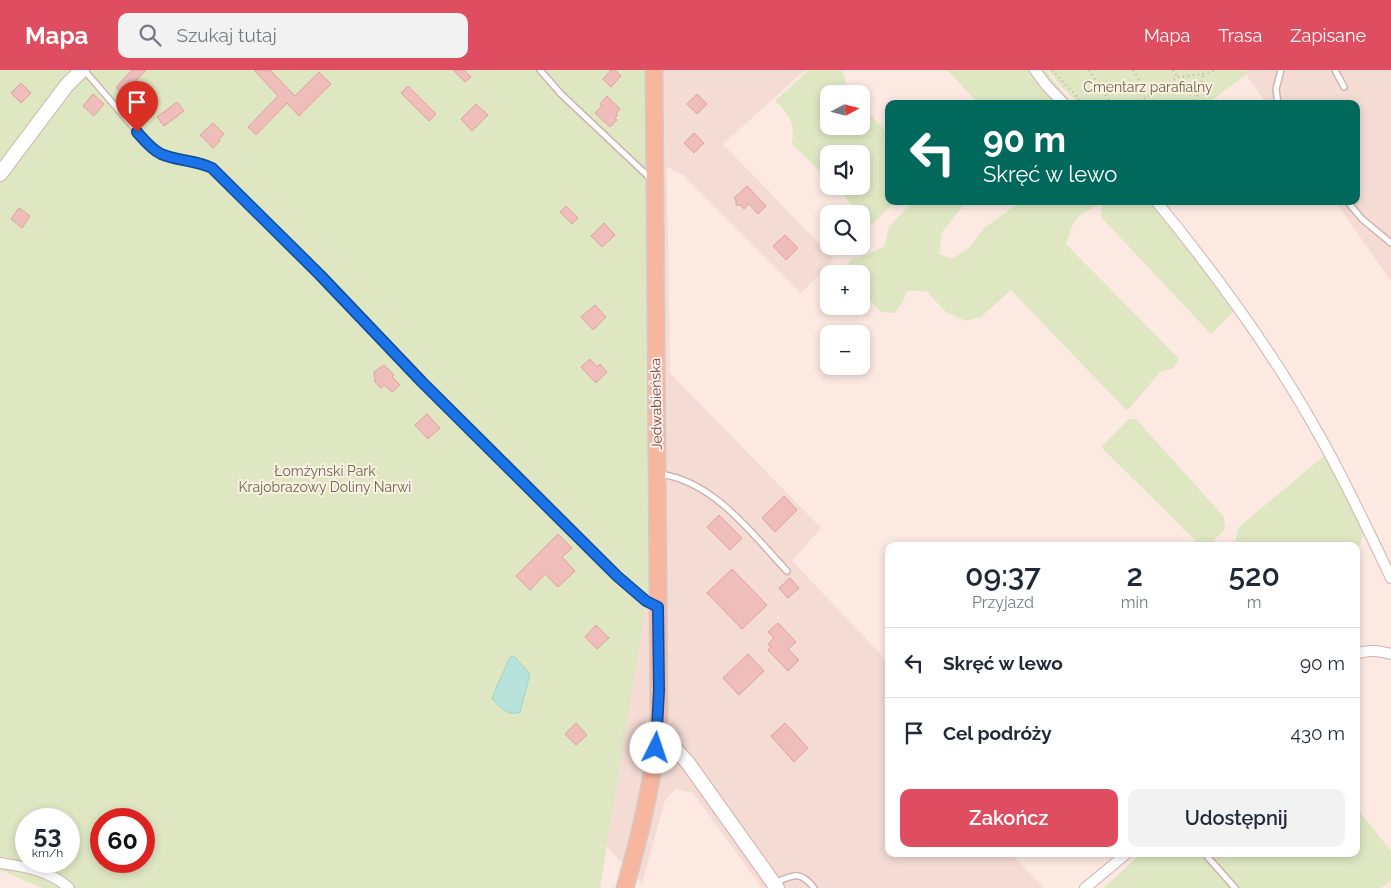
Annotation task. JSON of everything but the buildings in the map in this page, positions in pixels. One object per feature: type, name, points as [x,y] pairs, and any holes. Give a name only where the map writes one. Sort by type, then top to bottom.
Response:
[{"type":"main road","points":[[0,174],[67,85],[83,70]]},
{"type":"main road","name":"Jedwabieńska","points":[[625,888],[648,799],[657,738],[659,690],[654,70]]},
{"type":"main road","points":[[657,738],[669,744],[688,763],[775,886]]},
{"type":"street","points":[[1035,70],[1060,100]]},
{"type":"street","points":[[1159,205],[1206,262],[1277,366],[1322,439],[1365,521],[1391,578]]},
{"type":"street","points":[[1360,652],[1377,651],[1391,654]]},
{"type":"street","points":[[1085,888],[1122,857]]},
{"type":"street","points":[[0,863],[36,869],[51,875],[68,888]]},
{"type":"lane","points":[[83,70],[148,145],[161,154],[204,164],[212,168],[320,275],[422,382],[617,576],[646,601],[658,607]]},
{"type":"lane","points":[[540,70],[561,94],[654,181]]},
{"type":"lane","points":[[1277,100],[1276,89],[1281,70]]},
{"type":"lane","points":[[1335,70],[1344,87]]},
{"type":"lane","points":[[1350,205],[1362,219],[1391,242]]},
{"type":"lane","points":[[657,473],[684,479],[718,499],[787,571]]},
{"type":"lane","points":[[1208,857],[1235,888]]},
{"type":"lane","points":[[775,886],[786,878],[800,875],[807,879],[814,888]]},
{"type":"path","points":[[1053,70],[1080,100]]},
{"type":"path","points":[[1089,70],[1109,100]]},
{"type":"path","points":[[1133,70],[1152,100]]},
{"type":"path","points":[[1173,70],[1178,78]]},
{"type":"path","points":[[1142,100],[1178,78],[1216,70]]},
{"type":"path","points":[[1196,100],[1201,88],[1203,74]]},
{"type":"shaded area","points":[[0,70],[805,70],[723,144],[820,244],[820,255],[830,255],[834,259],[828,265],[820,265],[820,273],[801,293],[683,175],[667,167],[670,373],[821,528],[792,561],[885,659],[885,857],[1014,857],[1044,888],[762,888],[693,793],[676,789],[665,800],[642,884],[247,465]]},
{"type":"shaded area","points":[[1243,70],[1391,70],[1391,281],[1338,205],[1360,205],[1360,100],[1264,100]]},
{"type":"green space","name":"Łomżyński Park Krajobrazowy Doliny Narwi","points":[[0,70],[649,70],[651,576],[600,888],[42,888],[0,870]]},
{"type":"green space","points":[[809,70],[841,70],[847,85],[820,85],[820,135],[870,135],[870,115],[885,131],[885,205],[891,205],[872,225],[870,223],[870,205],[853,205],[843,195],[870,195],[870,145],[820,145],[820,171],[792,144],[792,124],[775,101]]},
{"type":"green space","points":[[947,70],[1045,70],[1069,100],[975,100]]},
{"type":"green space","name":"Cmentarz parafialny","points":[[1049,70],[1243,70],[1247,74],[1212,100],[1076,100],[1061,86]]},
{"type":"green space","points":[[909,205],[964,205],[942,232],[939,254],[952,259],[970,247],[984,228],[1016,205],[1098,205],[1082,214],[1074,222],[1066,244],[1179,359],[1174,368],[1160,372],[1127,411],[1011,290],[982,316],[966,321],[946,312],[926,291],[907,291],[895,313],[881,312],[870,300],[870,265],[849,265],[850,260],[870,255],[870,253],[885,246],[889,227]]},
{"type":"green space","points":[[1102,205],[1155,205],[1236,309],[1211,334],[1101,217]]},
{"type":"green space","points":[[1129,419],[1136,419],[1224,517],[1225,529],[1212,542],[1197,542],[1101,447]]},
{"type":"green space","points":[[1324,456],[1359,517],[1363,533],[1360,545],[1360,542],[1237,542],[1235,540],[1239,527]]},
{"type":"green space","points":[[1360,812],[1391,851],[1391,880],[1381,888],[1104,888],[1137,857],[1360,857]]},
{"type":"water","points":[[510,657],[515,657],[530,674],[520,712],[516,713],[508,712],[492,699]]},
{"type":"route","points":[[137,132],[148,145],[161,154],[204,164],[212,168],[320,275],[422,382],[617,576],[646,601],[658,607],[659,716],[656,748]]}]
